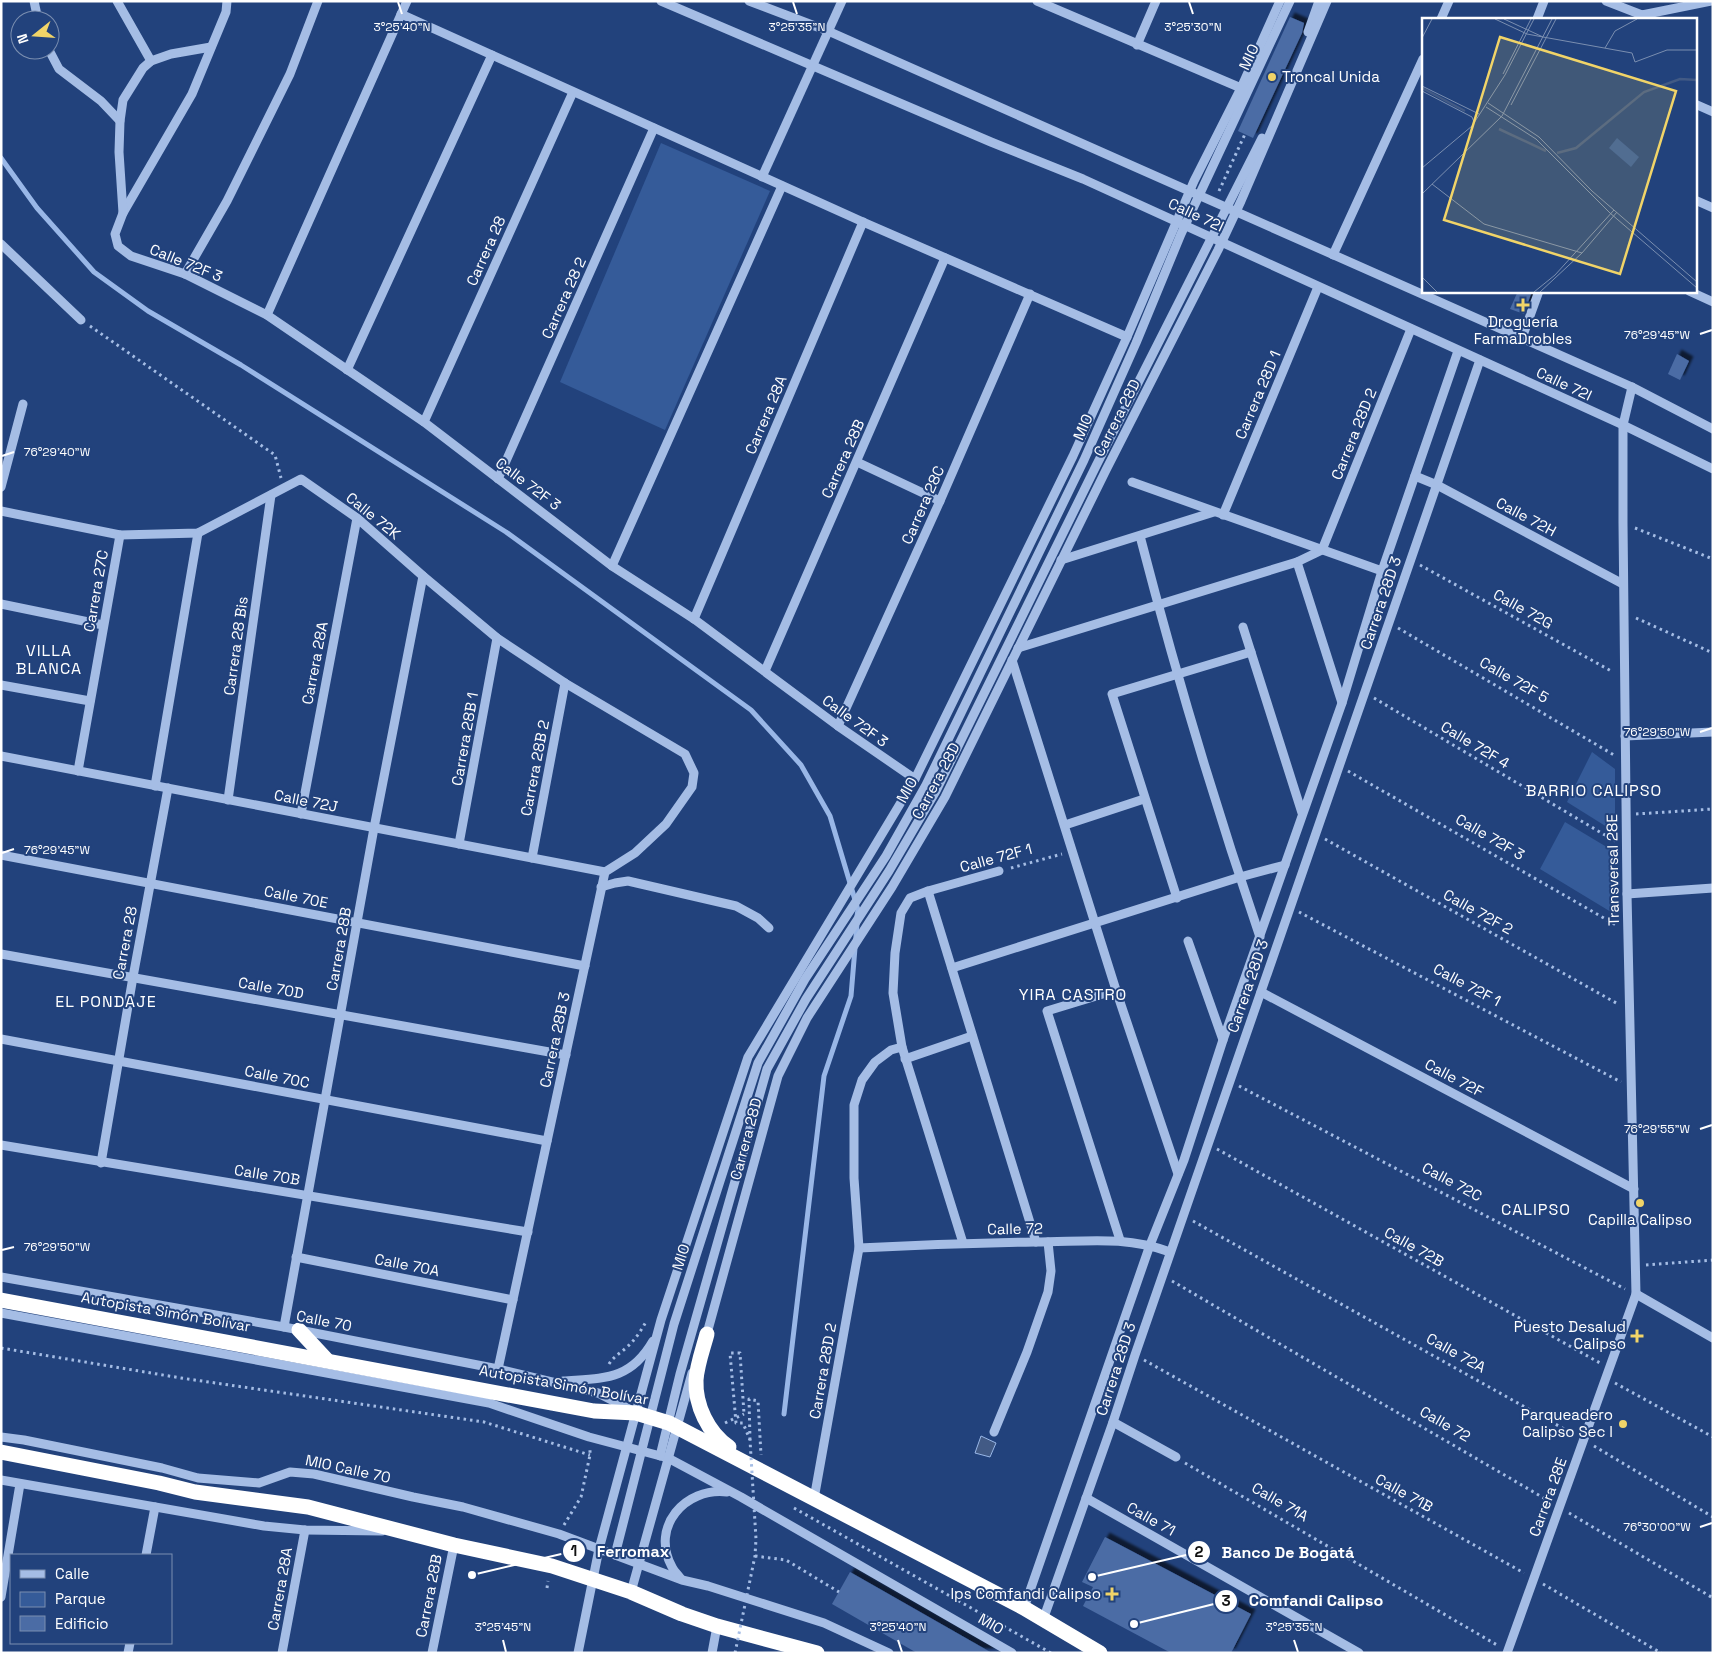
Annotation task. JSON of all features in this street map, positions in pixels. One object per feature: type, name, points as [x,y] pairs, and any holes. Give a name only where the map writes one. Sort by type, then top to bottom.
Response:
[{"type":"highway","name":"Autopista Simón Bolívar","points":[[1,1300],[594,1410],[643,1415],[673,1425],[761,1470],[1024,1608],[1100,1653]]},
{"type":"highway","points":[[299,1330],[326,1359]]},
{"type":"highway","points":[[707,1334],[696,1379],[697,1392],[704,1418],[718,1440],[761,1470]]},
{"type":"highway","points":[[1,1452],[160,1483],[195,1492],[308,1508],[454,1545],[552,1566],[631,1592],[682,1614],[717,1626],[812,1651]]},
{"type":"street","points":[[117,1],[152,61]]},
{"type":"street","points":[[123,213],[192,94],[226,12],[227,1]]},
{"type":"street","points":[[185,274],[227,201],[290,74],[318,1]]},
{"type":"street","points":[[267,315],[407,1]]},
{"type":"street","name":"Calle 72I","points":[[661,1],[991,142],[1084,179],[1623,425],[1713,469]]},
{"type":"street","name":"Calle 72I","points":[[749,1],[828,32],[1333,255],[1421,289]]},
{"type":"street","points":[[762,177],[842,1]]},
{"type":"street","points":[[1038,1],[1241,88]]},
{"type":"street","points":[[1136,44],[1156,1]]},
{"type":"street","name":"Carrera 28D","points":[[592,1579],[627,1447],[643,1415],[661,1320],[748,1057],[915,778],[1073,456],[1181,224],[1190,191],[1241,88],[1280,1]]},
{"type":"street","name":"MIO","points":[[615,1555],[642,1451],[643,1415],[758,1063],[805,978],[886,856],[926,785],[1084,460],[1136,343],[1181,224],[1199,195],[1290,1]]},
{"type":"street","points":[[1226,207],[1259,144],[1298,54],[1318,1]]},
{"type":"street","name":"Carrera 28D","points":[[631,1592],[673,1425],[707,1334],[778,1076],[807,1018],[892,887],[945,797],[1236,212],[1327,1]]},
{"type":"street","points":[[1441,18],[1449,1]]},
{"type":"street","points":[[1537,18],[1544,1]]},
{"type":"street","points":[[1606,1],[1641,17],[1711,1]]},
{"type":"street","points":[[401,14],[782,186],[1127,338]]},
{"type":"street","points":[[123,213],[119,152],[123,100],[143,68],[152,61],[171,54],[211,47]]},
{"type":"street","points":[[347,370],[492,55]]},
{"type":"street","points":[[54,60],[59,70],[101,101],[120,121]]},
{"type":"street","points":[[1333,255],[1422,61]]},
{"type":"street","name":"Carrera 28","points":[[424,422],[573,92]]},
{"type":"street","points":[[1696,104],[1713,112]]},
{"type":"street","name":"Carrera 28 2","points":[[498,479],[654,128]]},
{"type":"street","points":[[612,566],[782,186]]},
{"type":"street","points":[[1696,200],[1713,208]]},
{"type":"street","name":"MIO","points":[[673,1425],[680,1374],[767,1069],[806,998],[889,871],[936,792],[1226,207]]},
{"type":"street","name":"Calle 72F 3","points":[[123,213],[115,234],[118,246],[131,256],[185,274],[267,315],[424,422],[612,566],[694,619],[838,726],[915,778]]},
{"type":"street","name":"Carrera 28A","points":[[694,619],[863,222]]},
{"type":"street","points":[[1,244],[81,320]]},
{"type":"street","name":"Carrera 28B","points":[[765,671],[945,258]]},
{"type":"street","name":"Carrera 28D 1","points":[[1219,513],[1318,287]]},
{"type":"street","name":"Calle 72I","points":[[1427,292],[1522,338],[1632,387],[1713,429]]},
{"type":"street","points":[[1522,338],[1539,292]]},
{"type":"street","points":[[1691,292],[1713,302]]},
{"type":"street","name":"Carrera 28C","points":[[838,726],[940,501],[1030,294]]},
{"type":"street","name":"Carrera 28D 2","points":[[1322,550],[1411,329]]},
{"type":"street","name":"Carrera 28D 3","points":[[1024,1608],[1150,1245],[1184,1160],[1284,865],[1342,703],[1382,571],[1458,350]]},
{"type":"street","name":"Carrera 28D 3","points":[[1043,1620],[1480,360]]},
{"type":"street","name":"Transversal 28E","points":[[1632,387],[1623,425],[1623,523],[1626,848],[1636,1294]]},
{"type":"street","points":[[1,487],[24,404]]},
{"type":"street","points":[[857,462],[940,501]]},
{"type":"street","name":"Calle 72H","points":[[1415,476],[1437,485],[1624,584]]},
{"type":"street","name":"Calle 72K","points":[[1,511],[120,535],[198,532],[301,480],[357,518],[497,638],[565,683],[685,754],[694,773],[692,787],[666,824],[635,853],[605,872]]},
{"type":"street","points":[[1132,482],[1382,571]]},
{"type":"street","name":"Carrera 28 Bis","points":[[228,800],[271,495]]},
{"type":"street","points":[[1062,560],[1219,513]]},
{"type":"street","name":"Carrera 28A","points":[[301,814],[357,518]]},
{"type":"street","points":[[156,786],[198,532]]},
{"type":"street","name":"Carrera 27C","points":[[78,771],[120,535]]},
{"type":"street","points":[[1140,536],[1178,674],[1260,937]]},
{"type":"street","points":[[1018,648],[1297,562],[1322,550]]},
{"type":"street","points":[[1297,562],[1342,703]]},
{"type":"street","name":"Carrera 28B","points":[[284,1327],[374,828],[423,576]]},
{"type":"street","points":[[1,604],[104,625]]},
{"type":"street","points":[[1243,627],[1302,814]]},
{"type":"street","name":"Carrera 28B 1","points":[[459,844],[497,638]]},
{"type":"street","points":[[1176,898],[1112,694],[1251,652]]},
{"type":"street","points":[[1012,660],[1116,990],[1178,1174]]},
{"type":"street","name":"Carrera 28B 2","points":[[532,858],[565,683]]},
{"type":"street","points":[[1,684],[90,701]]},
{"type":"street","points":[[1625,736],[1713,732]]},
{"type":"street","name":"Calle 72J","points":[[1,756],[605,872]]},
{"type":"street","name":"Carrera 28","points":[[101,1163],[168,788]]},
{"type":"street","points":[[1065,825],[1144,799]]},
{"type":"street","name":"Calle 70E","points":[[1,855],[585,966]]},
{"type":"street","points":[[952,968],[1240,877],[1284,865]]},
{"type":"street","name":"Calle 72F 1","points":[[963,1243],[902,1047],[893,993],[895,953],[901,913],[910,898],[999,871]]},
{"type":"street","name":"Carrera 28B 3","points":[[498,1369],[605,872]]},
{"type":"street","points":[[601,887],[628,881],[719,901],[747,911],[769,928]]},
{"type":"street","points":[[1627,894],[1713,888]]},
{"type":"street","points":[[928,891],[1036,1242]]},
{"type":"street","points":[[1188,941],[1224,1040]]},
{"type":"street","name":"Calle 70D","points":[[1,954],[566,1055]]},
{"type":"street","points":[[1116,990],[1046,1011],[1120,1240]]},
{"type":"street","name":"Calle 72F","points":[[1261,992],[1634,1189]]},
{"type":"street","points":[[905,1059],[972,1036]]},
{"type":"street","name":"Calle 70C","points":[[1,1039],[547,1141]]},
{"type":"street","name":"Carrera 28D 2","points":[[814,1499],[859,1248],[854,1178],[854,1105],[862,1080],[875,1062],[891,1050],[902,1047]]},
{"type":"street","name":"Calle 70B","points":[[1,1145],[528,1232]]},
{"type":"street","points":[[1184,1160],[1200,1166]]},
{"type":"street","name":"Calle 72","points":[[859,1248],[963,1243],[1120,1240],[1150,1245],[1170,1252]]},
{"type":"street","points":[[994,1432],[1027,1352],[1048,1292],[1051,1271],[1048,1242]]},
{"type":"street","name":"Calle 70A","points":[[296,1257],[513,1300]]},
{"type":"street","name":"Calle 70","points":[[1,1277],[284,1327],[498,1369],[598,1393],[643,1415]]},
{"type":"street","points":[[1636,1294],[1713,1338]]},
{"type":"street","name":"Carrera 28E","points":[[1507,1652],[1636,1294]]},
{"type":"street","points":[[1,1313],[489,1403],[589,1437],[664,1457]]},
{"type":"street","points":[[557,1382],[618,1375],[636,1362],[652,1343],[661,1320]]},
{"type":"street","points":[[1113,1422],[1176,1457]]},
{"type":"street","name":"MIO Calle 70","points":[[1,1437],[153,1466],[198,1478],[259,1483],[290,1472],[314,1474],[463,1507],[559,1534],[682,1580]]},
{"type":"street","name":"MIO","points":[[664,1457],[741,1497],[1012,1653]]},
{"type":"street","points":[[1,1480],[264,1526],[304,1530],[402,1532]]},
{"type":"street","points":[[1,1597],[20,1484]]},
{"type":"street","points":[[741,1497],[726,1491],[710,1491],[694,1496],[681,1506],[671,1518],[666,1534],[666,1550],[671,1566],[682,1580],[708,1586],[824,1623],[889,1653]]},
{"type":"street","name":"Calle 71","points":[[1086,1498],[1359,1653]]},
{"type":"street","points":[[146,1554],[154,1507]]},
{"type":"street","name":"Carrera 28A","points":[[282,1653],[304,1530]]},
{"type":"street","name":"Carrera 28B","points":[[432,1653],[454,1545]]},
{"type":"street","points":[[578,1653],[592,1579]]},
{"type":"street","points":[[712,1653],[717,1626]]},
{"type":"street","points":[[784,1653],[812,1651]]},
{"type":"path","points":[[1219,192],[1245,134]]},
{"type":"path","points":[[81,320],[274,455],[285,488]]},
{"type":"path","points":[[1623,523],[1713,559]]},
{"type":"path","name":"Calle 72G","points":[[1410,560],[1624,678]]},
{"type":"path","points":[[1624,612],[1713,653]]},
{"type":"path","name":"Calle 72F 5","points":[[1389,622],[1625,762]]},
{"type":"path","name":"Calle 72F 4","points":[[1364,692],[1626,848]]},
{"type":"path","name":"Calle 72F 3","points":[[1339,766],[1628,932]]},
{"type":"path","points":[[1626,815],[1713,809]]},
{"type":"path","name":"Calle 72F 2","points":[[1315,834],[1630,1011]]},
{"type":"path","name":"Calle 72F 1","points":[[999,871],[1073,851]]},
{"type":"path","name":"Calle 72F 1","points":[[1290,907],[1632,1088]]},
{"type":"path","name":"Calle 72C","points":[[1230,1081],[1636,1294]]},
{"type":"path","name":"Calle 72B","points":[[1208,1144],[1609,1368]]},
{"type":"path","name":"Calle 72A","points":[[1183,1216],[1584,1440],[1713,1517]]},
{"type":"path","points":[[1636,1266],[1713,1260]]},
{"type":"path","name":"Calle 72","points":[[1163,1275],[1713,1598]]},
{"type":"path","points":[[613,1357],[628,1346],[640,1332],[649,1316]]},
{"type":"path","points":[[1,1348],[181,1378],[484,1422],[590,1455]]},
{"type":"path","points":[[725,1422],[744,1414],[740,1353],[730,1353],[736,1423],[744,1423],[750,1440]]},
{"type":"path","name":"Calle 71B","points":[[1135,1355],[1534,1578],[1661,1653]]},
{"type":"path","points":[[1606,1378],[1713,1436]]},
{"type":"path","points":[[735,1653],[755,1556],[756,1540],[749,1399],[758,1401],[758,1433]]},
{"type":"path","points":[[559,1534],[580,1497],[590,1455],[589,1437]]},
{"type":"path","name":"Calle 71A","points":[[1176,1457],[1507,1652]]},
{"type":"path","points":[[746,1480],[755,1486]]},
{"type":"path","points":[[790,1505],[1051,1653]]},
{"type":"path","points":[[755,1556],[786,1560],[839,1592]]},
{"type":"path","points":[[547,1588],[552,1566]]},
{"type":"green space","points":[[661,143],[770,191],[665,430],[560,382]]},
{"type":"green space","points":[[1592,752],[1615,769],[1615,832],[1567,802]]},
{"type":"green space","points":[[1565,822],[1615,852],[1616,915],[1540,869]]},
{"type":"shaded area","points":[[981,1436],[996,1443],[990,1457],[975,1453]]},
{"type":"building","name":"Troncal Unida","points":[[1290,17],[1304,23],[1302,33],[1253,138],[1238,131]]},
{"type":"building","points":[[1518,292],[1532,292],[1524,314],[1510,309]]},
{"type":"building","points":[[1677,354],[1689,361],[1680,380],[1668,374]]},
{"type":"building","points":[[1105,1537],[1251,1614],[1231,1653],[1171,1653],[1083,1606],[1093,1587],[1082,1582]]},
{"type":"building","points":[[850,1572],[992,1653],[917,1653],[832,1604]]},
{"type":"waterway","points":[[1,158],[37,208],[94,272],[148,311],[241,365],[506,532],[751,710],[801,765],[830,816],[858,910],[857,916]]},
{"type":"waterway","points":[[784,1414],[824,1076],[851,996],[857,924]]},
{"type":"place","name":"Troncal Unida","points":[[1272,77]]},
{"type":"place","name":"Droguería FarmaDrobles","points":[[1523,305]]},
{"type":"place","name":"Capilla Calipso","points":[[1640,1203]]},
{"type":"place","name":"Puesto Desalud Calipso","points":[[1637,1336]]},
{"type":"place","name":"Parqueadero Calipso Sec I","points":[[1623,1424]]},
{"type":"place","name":"Ferromax","points":[[472,1575]]},
{"type":"place","name":"Banco De Bogatá","points":[[1092,1577]]},
{"type":"place","name":"Ips Comfandi Calipso","points":[[1112,1594]]},
{"type":"place","name":"Comfandi Calipso","points":[[1134,1624]]},
{"type":"district","name":"VILLA BLANCA","points":[[49,659]]},
{"type":"district","name":"BARRIO CALIPSO","points":[[1594,790]]},
{"type":"district","name":"YIRA CASTRO","points":[[1073,994]]},
{"type":"district","name":"EL PONDAJE","points":[[106,1001]]},
{"type":"district","name":"CALIPSO","points":[[1536,1209]]}]
